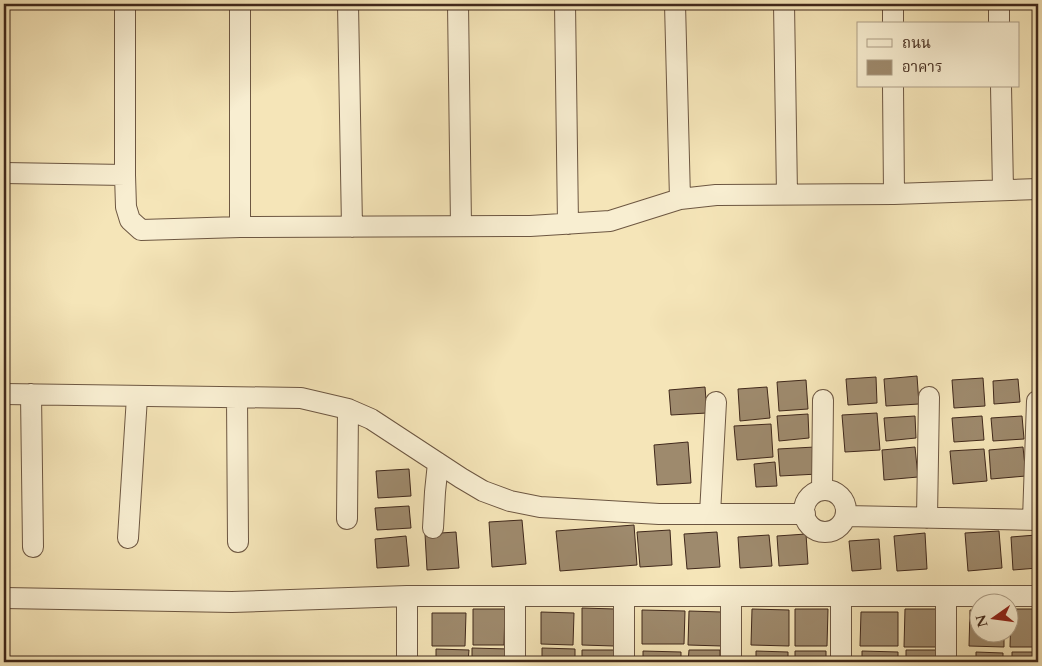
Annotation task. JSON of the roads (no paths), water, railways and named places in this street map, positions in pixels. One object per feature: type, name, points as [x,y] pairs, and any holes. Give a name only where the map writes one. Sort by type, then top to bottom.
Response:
[{"type":"street","points":[[125,4],[126,206],[130,220],[141,230],[240,227],[530,226],[610,221],[680,199],[716,195],[894,194],[1038,189]]},
{"type":"street","points":[[240,4],[240,227]]},
{"type":"street","points":[[348,4],[352,227]]},
{"type":"street","points":[[458,4],[461,226]]},
{"type":"street","points":[[565,4],[568,224]]},
{"type":"street","points":[[675,4],[680,199]]},
{"type":"street","points":[[784,4],[787,194]]},
{"type":"street","points":[[892,4],[893,22]]},
{"type":"street","points":[[999,4],[999,22]]},
{"type":"street","points":[[893,88],[894,194]]},
{"type":"street","points":[[1001,88],[1003,190]]},
{"type":"street","points":[[4,173],[125,175]]},
{"type":"street","points":[[4,394],[300,398],[348,409],[371,419],[483,491],[510,501],[540,507],[659,514],[804,514]]},
{"type":"street","points":[[31,394],[33,547]]},
{"type":"street","points":[[128,538],[136,397]]},
{"type":"street","points":[[927,518],[930,397]]},
{"type":"street","points":[[237,398],[238,542]]},
{"type":"street","points":[[822,490],[823,400]]},
{"type":"street","points":[[710,514],[716,402]]},
{"type":"street","points":[[846,516],[1035,520],[1037,402]]},
{"type":"street","points":[[347,519],[348,409]]},
{"type":"street","points":[[433,528],[438,463]]},
{"type":"street","points":[[822,490],[835,492],[840,495],[846,507],[846,516],[841,526],[836,530],[823,532],[811,526],[804,514],[806,501],[816,492],[822,490]]},
{"type":"street","points":[[4,598],[232,602],[407,596],[1038,596]]},
{"type":"street","points":[[407,596],[407,662]]},
{"type":"street","points":[[514,596],[515,662]]},
{"type":"street","points":[[841,596],[841,662]]},
{"type":"street","points":[[946,596],[946,662]]},
{"type":"street","points":[[624,597],[624,662]]},
{"type":"street","points":[[731,597],[731,662]]}]
